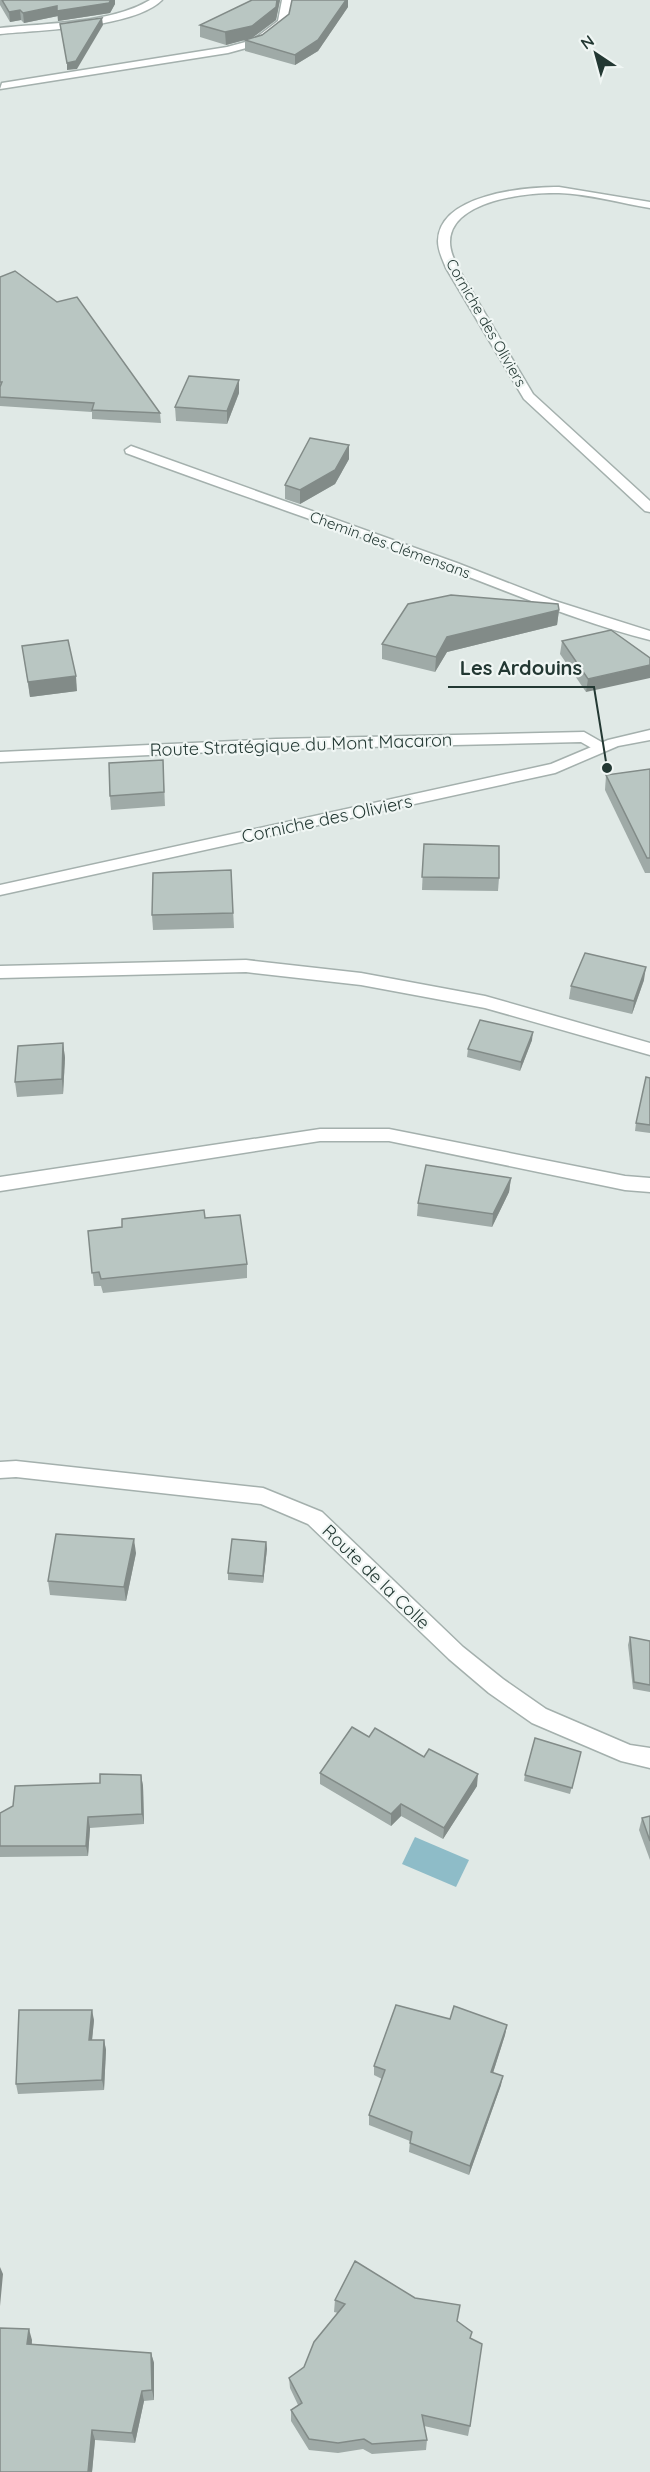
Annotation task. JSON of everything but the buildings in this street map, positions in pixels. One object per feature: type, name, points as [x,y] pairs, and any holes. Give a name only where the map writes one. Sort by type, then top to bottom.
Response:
[{"type":"street","points":[[0,31],[110,18],[137,11],[157,0]]},
{"type":"street","points":[[2,86],[228,50],[257,42],[283,22],[288,0]]},
{"type":"street","name":"Corniche des Oliviers","points":[[650,205],[560,190],[505,194],[483,200],[449,221],[444,236],[444,248],[452,268],[528,396],[650,508]]},
{"type":"street","name":"Chemin des Clémensans","points":[[131,450],[452,566],[547,603],[650,636]]},
{"type":"street","name":"Corniche des Oliviers","points":[[0,890],[544,770],[580,758],[600,747],[636,736],[650,735]]},
{"type":"street","name":"Route Stratégique du Mont Macaron","points":[[0,757],[276,744],[584,737],[600,747]]},
{"type":"street","points":[[0,972],[246,966],[361,979],[484,1002],[650,1049]]},
{"type":"street","points":[[0,1184],[331,1135],[389,1135],[650,1185]]},
{"type":"street","name":"Route de la Colle","points":[[0,1470],[25,1470],[263,1496],[315,1518],[456,1653],[496,1686],[539,1716],[629,1754],[650,1758]]},
{"type":"water","points":[[415,1837],[469,1860],[456,1887],[402,1864]]},
{"type":"place","name":"Les Ardouins","points":[[607,768]]}]
